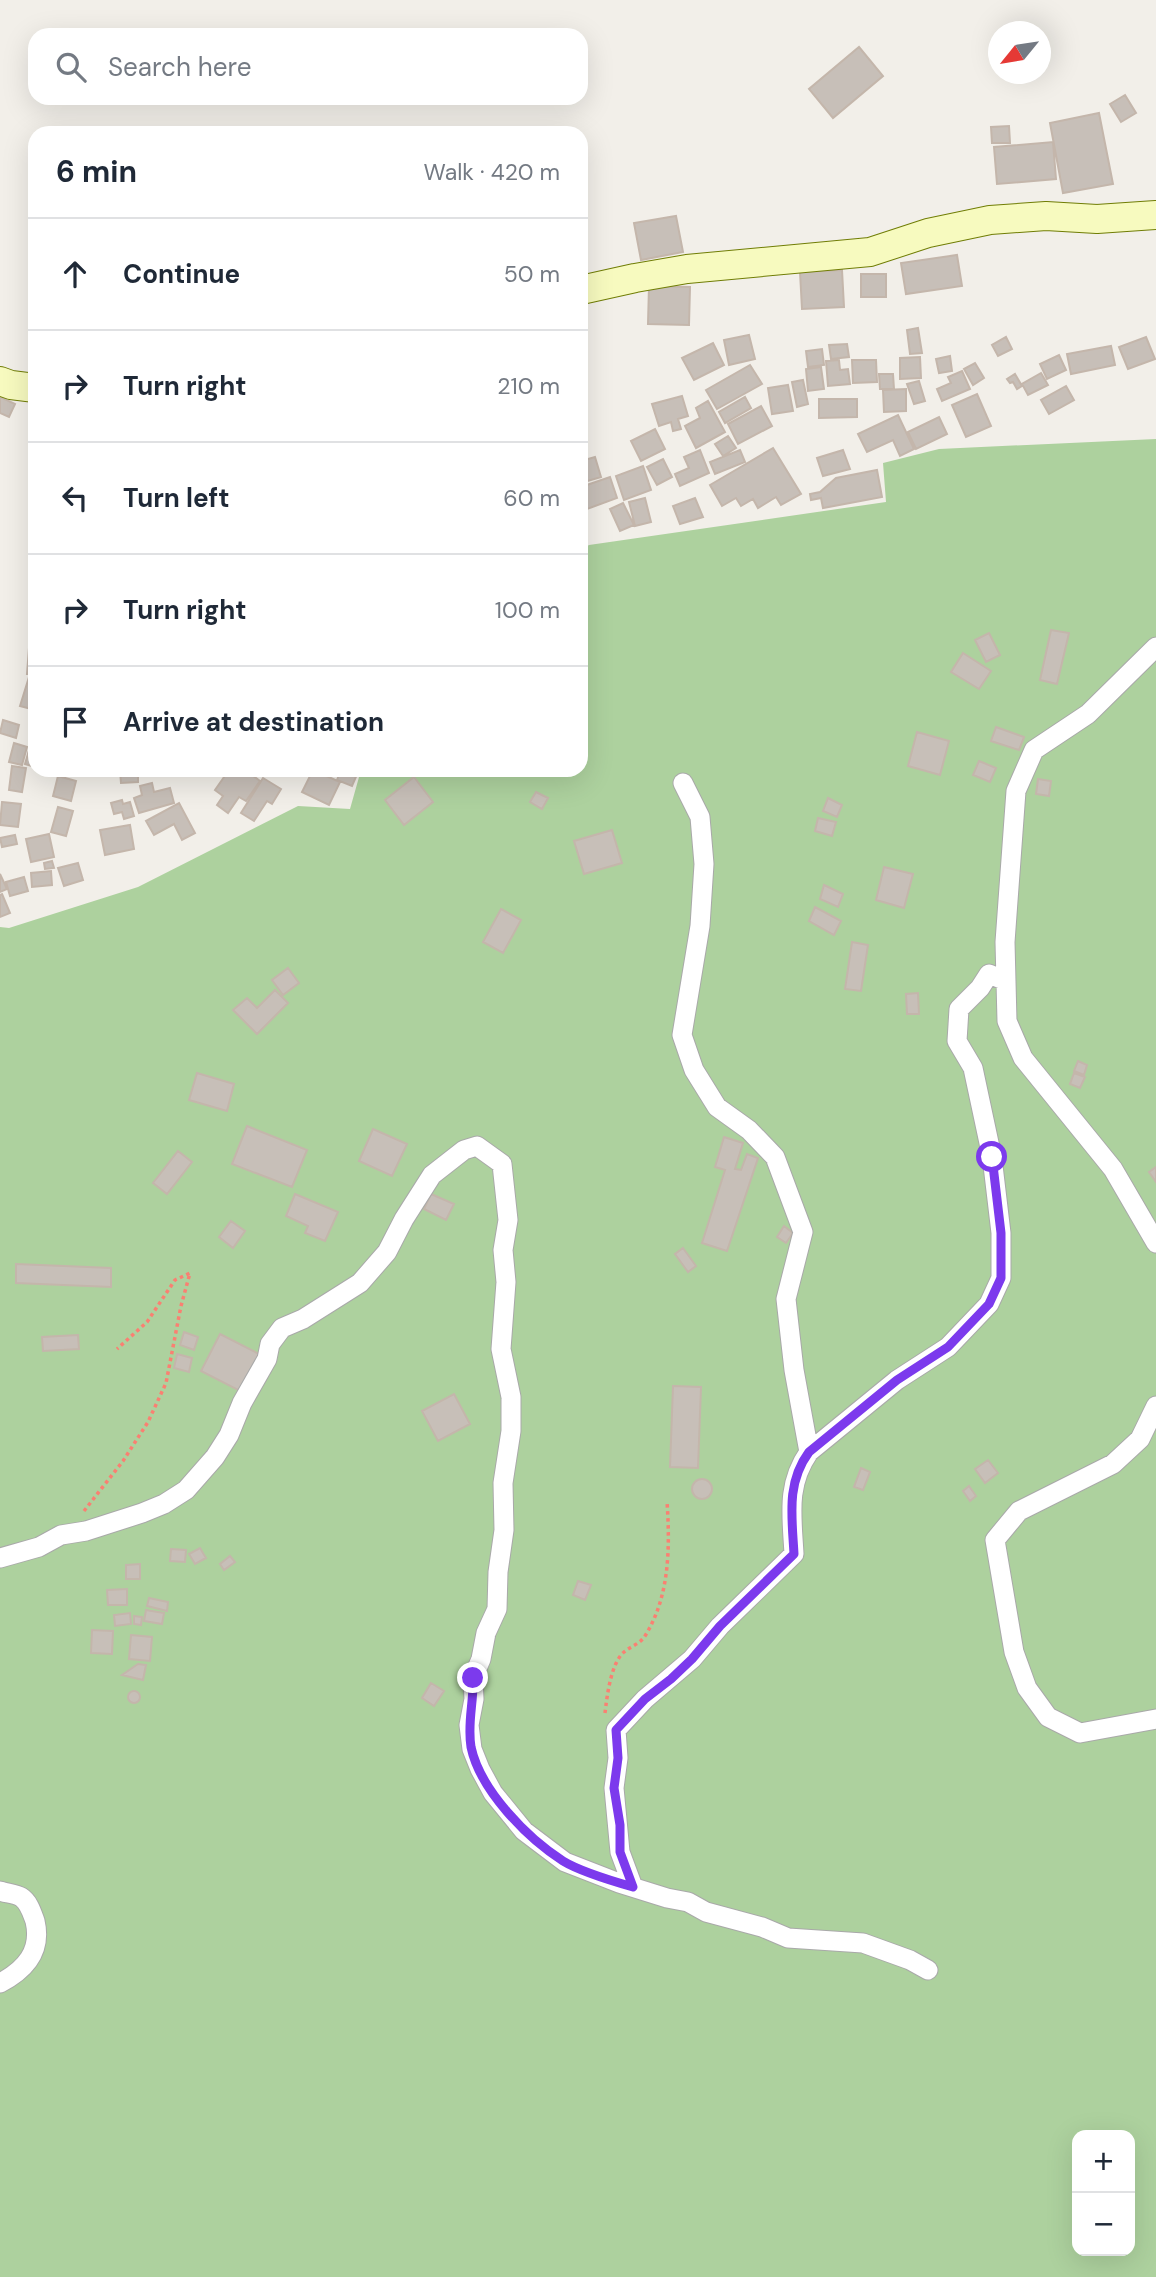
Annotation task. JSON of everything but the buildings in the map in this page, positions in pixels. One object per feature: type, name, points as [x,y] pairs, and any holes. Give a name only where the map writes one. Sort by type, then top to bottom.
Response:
[{"type":"street","points":[[588,288],[687,269],[870,252],[928,233],[990,220],[1046,215],[1097,219],[1156,215]]},
{"type":"street","points":[[0,381],[11,386],[28,387]]},
{"type":"street","points":[[1156,647],[1088,714],[1034,750],[1016,791],[1005,942],[1007,1021],[1023,1058],[1113,1169],[1156,1243]]},
{"type":"street","points":[[683,783],[700,817],[704,864],[700,926],[682,1035],[694,1070],[717,1107],[750,1130],[775,1157],[803,1231],[786,1299],[794,1370],[809,1452]]},
{"type":"street","points":[[633,1887],[620,1852],[620,1825],[614,1788],[618,1758],[616,1730],[645,1699],[692,1659],[729,1616],[794,1554],[791,1495],[800,1465],[809,1452],[897,1380],[948,1347],[989,1304],[1001,1278],[1001,1233],[992,1157],[973,1068],[957,1041],[959,1009],[980,988],[989,974],[1006,981]]},
{"type":"street","points":[[0,1558],[39,1547],[61,1535],[86,1531],[142,1513],[164,1504],[186,1490],[215,1457],[229,1435],[242,1403],[267,1359],[270,1344],[282,1328],[303,1319],[360,1283],[372,1272],[387,1252],[432,1175],[464,1150],[477,1146],[502,1164],[508,1220],[503,1250],[506,1282],[501,1349],[511,1398],[511,1431],[503,1483],[504,1530],[498,1572],[497,1609],[486,1633],[481,1660],[473,1678],[474,1699],[469,1725],[472,1749],[493,1793],[524,1831],[565,1862],[667,1899],[688,1902],[715,1915],[762,1927],[788,1938],[846,1940],[870,1945],[928,1970]]},
{"type":"street","points":[[1156,1406],[1140,1439],[1113,1464],[1019,1511],[995,1540],[1014,1652],[1027,1688],[1048,1717],[1080,1733],[1156,1719]]},
{"type":"street","points":[[0,1891],[22,1897],[32,1910],[37,1933],[33,1955],[24,1967],[0,1983]]},
{"type":"path","points":[[61,1535],[110,1479],[148,1422],[166,1383],[190,1273],[175,1280],[147,1322],[117,1349]]},
{"type":"path","points":[[617,1737],[605,1715],[608,1685],[621,1653],[643,1640],[659,1611],[670,1546],[667,1501]]},
{"type":"green space","points":[[1156,439],[1156,2277],[0,2277],[0,927],[9,928],[138,887],[298,806],[350,809],[359,777],[588,777],[588,546],[886,502],[883,463],[939,449]]},
{"type":"route","points":[[473,1678],[474,1699],[469,1725],[472,1749],[493,1793],[524,1831],[565,1862],[633,1887],[620,1852],[620,1825],[614,1788],[618,1758],[616,1730],[645,1699],[692,1659],[748,1597],[794,1554],[791,1495],[800,1465],[809,1452],[897,1380],[948,1347],[989,1304],[1001,1278],[1001,1233],[992,1157]]}]
